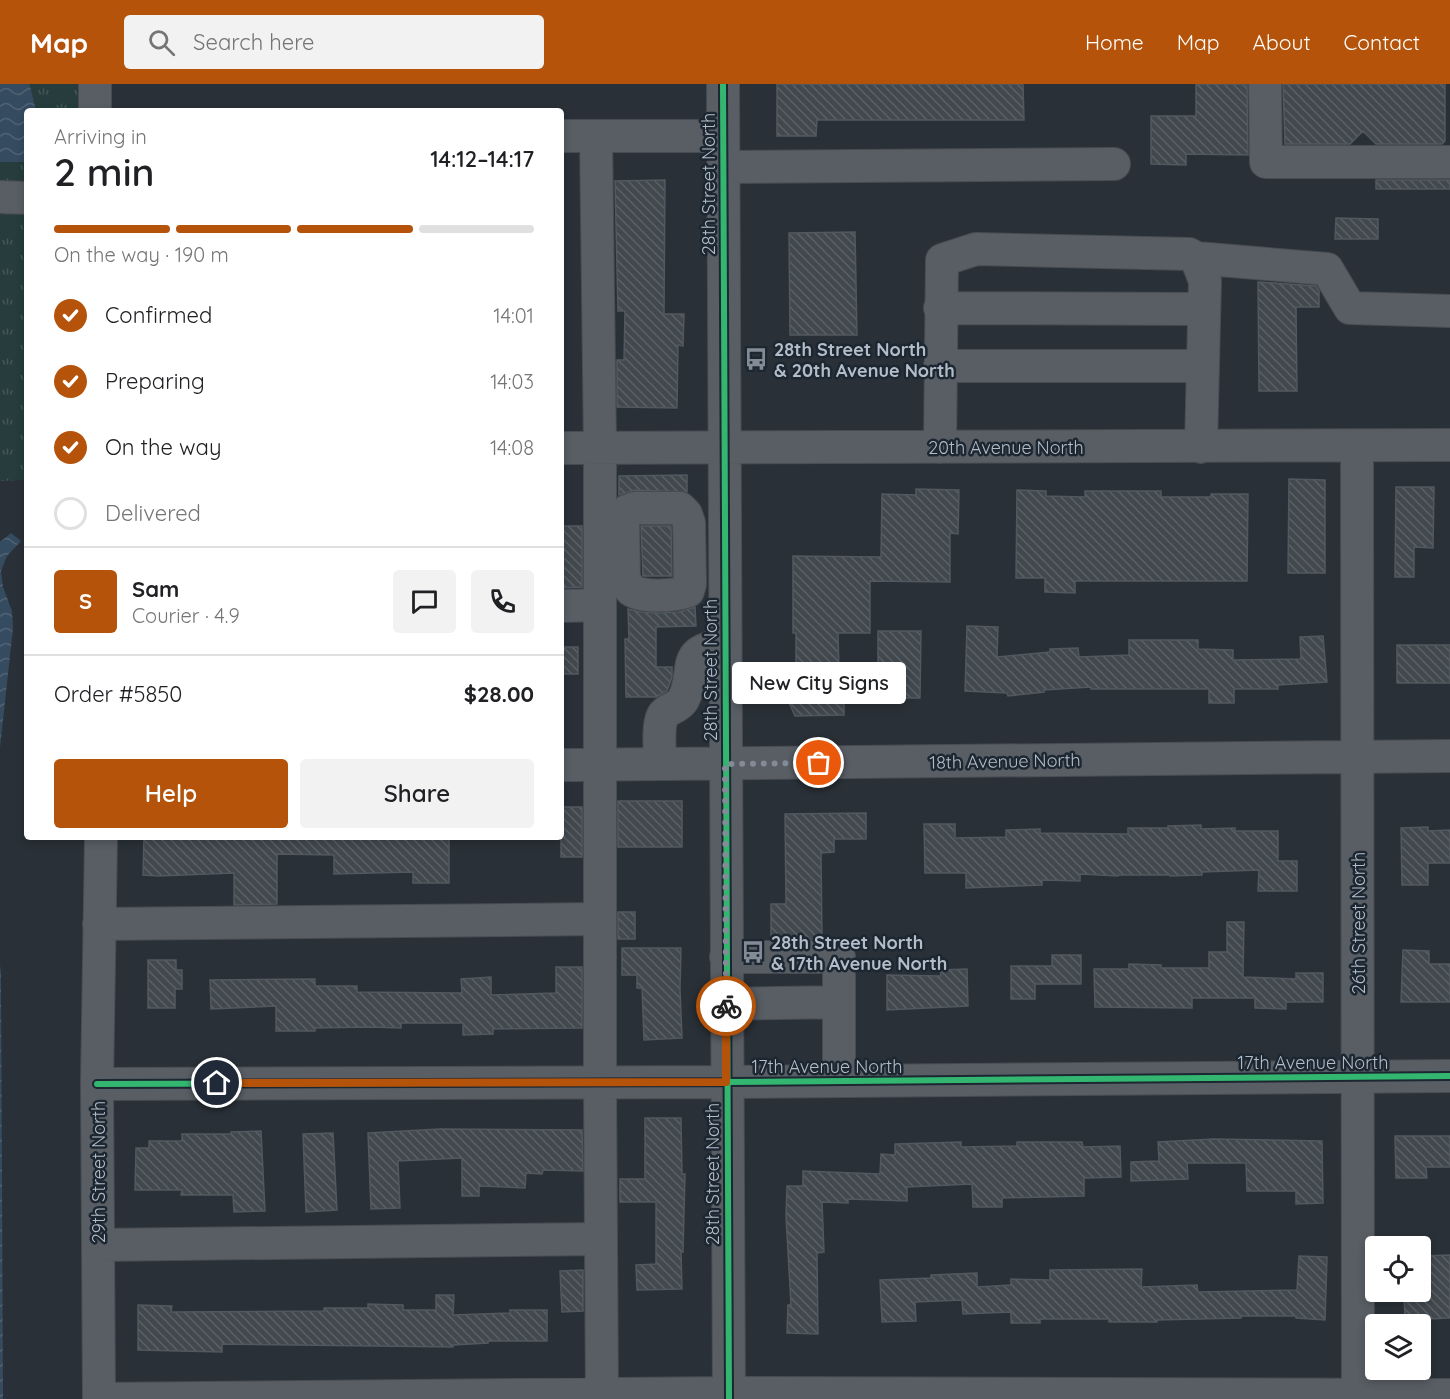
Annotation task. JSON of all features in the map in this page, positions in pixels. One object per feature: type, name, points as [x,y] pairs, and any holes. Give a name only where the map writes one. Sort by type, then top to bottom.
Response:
[{"type":"street","points":[[95,84],[95,108]]},
{"type":"street","name":"28th Street North","points":[[723,84],[729,1396]]},
{"type":"street","points":[[1265,84],[1266,162],[1450,162]]},
{"type":"street","points":[[564,136],[596,136],[723,152],[1114,164]]},
{"type":"street","points":[[596,136],[600,448],[612,546],[627,586],[634,592],[644,594],[681,594],[688,591],[724,592]]},
{"type":"street","points":[[0,197],[24,198]]},
{"type":"street","points":[[940,447],[942,260],[976,249],[1189,254],[1196,258],[1327,269],[1350,308],[1450,311]]},
{"type":"street","points":[[1196,258],[1205,280],[1201,447]]},
{"type":"street","points":[[940,308],[1204,309]]},
{"type":"street","points":[[940,366],[1203,366]]},
{"type":"street","name":"20th Avenue North","points":[[564,448],[1450,445]]},
{"type":"street","name":"26th Street North","points":[[1357,446],[1358,1397]]},
{"type":"street","points":[[602,1397],[600,605],[612,546],[627,512],[635,508],[680,508],[686,514],[689,523],[690,584],[688,591]]},
{"type":"street","points":[[564,606],[600,605]]},
{"type":"street","points":[[660,764],[660,720],[664,714],[681,703],[686,692],[693,658],[700,651],[711,646],[725,645]]},
{"type":"street","points":[[681,703],[725,704]]},
{"type":"street","name":"18th Avenue North","points":[[564,765],[1450,756]]},
{"type":"street","name":"29th Street North","points":[[99,1399],[97,1084],[100,840]]},
{"type":"street","points":[[99,924],[600,919]]},
{"type":"street","points":[[726,957],[839,957],[839,1081]]},
{"type":"street","points":[[726,1004],[839,1002]]},
{"type":"street","name":"17th Avenue North","points":[[97,1084],[1450,1076]]},
{"type":"street","points":[[98,1245],[601,1239]]},
{"type":"street","points":[[99,1399],[1450,1395]]},
{"type":"green space","points":[[0,84],[83,84],[83,108],[24,108],[24,480],[0,481]]},
{"type":"water","points":[[0,84],[29,84],[35,108],[24,108],[24,162],[0,162]]},
{"type":"water","points":[[11,533],[21,541],[7,556],[1,571],[3,587],[12,611],[13,628],[0,748],[0,542]]},
{"type":"water","points":[[0,965],[1,973],[3,1399],[0,1399]]},
{"type":"building","points":[[777,84],[1023,84],[1024,120],[817,120],[816,136],[777,136]]},
{"type":"building","points":[[1196,84],[1247,84],[1248,155],[1186,154],[1186,165],[1151,164],[1151,116],[1196,116]]},
{"type":"building","points":[[1283,84],[1445,84],[1445,141],[1442,144],[1376,144],[1363,131],[1350,144],[1285,144]]},
{"type":"building","points":[[665,180],[664,314],[684,314],[683,346],[678,345],[677,408],[617,407],[617,360],[624,360],[625,311],[618,311],[615,181]]},
{"type":"building","points":[[1376,180],[1450,180],[1450,189],[1376,189]]},
{"type":"building","points":[[1336,218],[1378,219],[1378,239],[1335,239]]},
{"type":"building","points":[[855,232],[857,335],[790,335],[789,233]]},
{"type":"building","points":[[1258,282],[1316,286],[1319,291],[1319,307],[1296,307],[1297,391],[1259,391]]},
{"type":"building","points":[[687,475],[687,492],[635,490],[619,495],[619,476]]},
{"type":"building","points":[[1289,479],[1325,480],[1325,573],[1288,573]]},
{"type":"building","points":[[1396,487],[1434,487],[1433,548],[1414,547],[1414,577],[1395,577]]},
{"type":"building","points":[[916,489],[959,490],[958,534],[950,533],[950,582],[870,581],[870,633],[838,633],[839,671],[844,671],[844,715],[795,716],[786,696],[786,680],[796,663],[796,633],[793,633],[793,556],[881,557],[882,494],[916,495]]},
{"type":"building","points":[[1017,490],[1046,491],[1046,496],[1085,497],[1085,491],[1161,491],[1161,497],[1248,494],[1247,581],[1075,581],[1075,593],[1045,592],[1045,578],[1016,578]]},
{"type":"building","points":[[564,526],[582,526],[582,587],[564,588]]},
{"type":"building","points":[[641,526],[671,526],[672,576],[643,576]]},
{"type":"building","points":[[695,607],[696,626],[656,627],[656,667],[672,667],[672,677],[667,691],[656,697],[626,697],[625,639],[629,639],[628,609],[660,613],[679,612]]},
{"type":"building","points":[[967,626],[998,627],[997,657],[1050,652],[1050,649],[1078,648],[1079,657],[1129,655],[1129,640],[1198,640],[1198,649],[1233,650],[1233,660],[1301,659],[1300,637],[1323,636],[1327,682],[1278,685],[1278,689],[1234,689],[1234,703],[1209,703],[1209,689],[1091,689],[1091,687],[1044,690],[1044,692],[1008,696],[1007,693],[965,691]]},
{"type":"building","points":[[878,631],[921,631],[920,698],[878,698]]},
{"type":"building","points":[[1397,645],[1450,645],[1450,683],[1397,683]]},
{"type":"building","points":[[564,647],[578,647],[578,674],[564,674]]},
{"type":"building","points":[[618,801],[682,801],[682,847],[618,847]]},
{"type":"building","points":[[564,807],[582,807],[582,857],[561,857],[561,840],[564,840]]},
{"type":"building","points":[[866,813],[866,839],[834,839],[834,852],[821,853],[822,939],[771,939],[771,904],[786,904],[785,814]]},
{"type":"building","points":[[924,824],[955,824],[955,838],[1006,837],[1006,830],[1040,829],[1040,833],[1128,834],[1128,828],[1201,825],[1201,829],[1235,828],[1235,831],[1278,831],[1278,861],[1297,861],[1297,891],[1258,891],[1259,870],[1202,872],[1202,875],[1170,876],[1080,874],[1080,881],[1042,880],[1042,885],[966,888],[966,873],[925,873]]},
{"type":"building","points":[[1428,827],[1428,831],[1450,830],[1450,863],[1428,863],[1428,885],[1402,885],[1401,828]]},
{"type":"building","points":[[144,840],[449,840],[449,883],[413,883],[413,872],[334,874],[334,855],[277,854],[277,904],[234,905],[234,873],[143,875]]},
{"type":"building","points":[[618,912],[635,912],[635,939],[618,939]]},
{"type":"building","points":[[1227,922],[1244,922],[1243,977],[1296,979],[1296,973],[1323,973],[1323,1002],[1286,1002],[1286,1009],[1255,1008],[1255,998],[1192,998],[1192,1008],[1095,1007],[1094,969],[1129,969],[1129,964],[1161,965],[1161,968],[1209,968],[1209,952],[1227,952]]},
{"type":"building","points":[[622,948],[681,948],[682,1038],[644,1040],[642,988],[637,988],[637,975],[622,975]]},
{"type":"building","points":[[1403,950],[1429,951],[1429,964],[1450,964],[1450,1002],[1401,1002]]},
{"type":"building","points":[[1052,955],[1081,955],[1081,984],[1035,984],[1035,999],[1011,999],[1011,966],[1052,966]]},
{"type":"building","points":[[148,960],[176,960],[176,970],[182,970],[182,989],[175,989],[175,1008],[148,1008]]},
{"type":"building","points":[[556,967],[582,967],[582,1028],[493,1029],[493,1034],[463,1035],[463,1023],[401,1023],[401,1028],[315,1028],[315,1031],[276,1031],[276,1006],[211,1009],[210,980],[315,979],[315,986],[357,986],[357,992],[462,993],[461,979],[491,977],[491,995],[556,993]]},
{"type":"building","points":[[967,969],[968,1006],[887,1010],[887,975],[941,976],[940,970]]},
{"type":"building","points":[[645,1118],[681,1118],[682,1174],[685,1174],[683,1252],[681,1252],[682,1289],[637,1290],[636,1265],[656,1264],[656,1202],[620,1202],[620,1179],[645,1179]]},
{"type":"building","points":[[440,1129],[582,1130],[583,1171],[543,1170],[542,1174],[526,1173],[525,1188],[479,1186],[479,1196],[462,1196],[462,1158],[398,1161],[400,1208],[371,1209],[368,1133]]},
{"type":"building","points":[[261,1131],[265,1211],[234,1212],[233,1195],[181,1195],[182,1190],[135,1190],[136,1148],[149,1148],[149,1141],[182,1141],[182,1134],[231,1134],[231,1132]]},
{"type":"building","points":[[333,1133],[337,1210],[306,1212],[303,1134]]},
{"type":"building","points":[[1395,1136],[1450,1136],[1450,1167],[1426,1167],[1427,1178],[1396,1178]]},
{"type":"building","points":[[1214,1139],[1322,1141],[1323,1203],[1296,1204],[1296,1191],[1247,1191],[1246,1163],[1187,1163],[1188,1179],[1131,1181],[1131,1162],[1159,1161],[1158,1142]]},
{"type":"building","points":[[961,1142],[961,1147],[1017,1146],[1017,1142],[1082,1142],[1083,1147],[1120,1146],[1121,1177],[1084,1178],[1084,1196],[1002,1198],[1002,1207],[973,1207],[972,1184],[907,1187],[907,1201],[848,1199],[848,1203],[822,1202],[824,1252],[817,1253],[818,1334],[787,1333],[788,1305],[791,1305],[786,1216],[787,1186],[803,1186],[803,1171],[880,1174],[881,1154],[895,1155],[895,1144]]},
{"type":"building","points":[[1450,1255],[1450,1318],[1431,1319],[1431,1314],[1405,1314],[1404,1302],[1431,1302],[1431,1256]]},
{"type":"building","points":[[1299,1256],[1327,1257],[1325,1320],[1296,1318],[1296,1316],[1241,1316],[1241,1318],[1157,1320],[1157,1322],[1040,1319],[1040,1323],[1011,1323],[1011,1312],[963,1314],[962,1300],[915,1302],[916,1321],[882,1322],[880,1280],[977,1273],[977,1287],[1011,1285],[1011,1279],[1050,1280],[1050,1270],[1142,1269],[1141,1287],[1197,1285],[1198,1292],[1297,1290]]},
{"type":"building","points":[[583,1270],[583,1311],[562,1312],[560,1271]]},
{"type":"building","points":[[436,1295],[454,1295],[453,1315],[510,1313],[510,1310],[547,1310],[547,1341],[488,1341],[488,1343],[453,1345],[453,1347],[222,1344],[222,1352],[138,1350],[138,1305],[172,1306],[171,1312],[324,1311],[324,1308],[368,1308],[368,1304],[403,1305],[403,1310],[436,1310]]},
{"type":"cycle path","points":[[723,84],[729,1399]]},
{"type":"cycle path","points":[[97,1084],[1450,1076]]},
{"type":"way so far","points":[[726,1006],[725,764],[819,763]]},
{"type":"place","name":"28th Street North & 20th Avenue North","points":[[756,359]]},
{"type":"place","name":"New City Signs","points":[[819,763]]},
{"type":"place","name":"28th Street North & 17th Avenue North","points":[[753,952]]},
{"type":"route","points":[[217,1083],[726,1082],[726,1006]]}]
